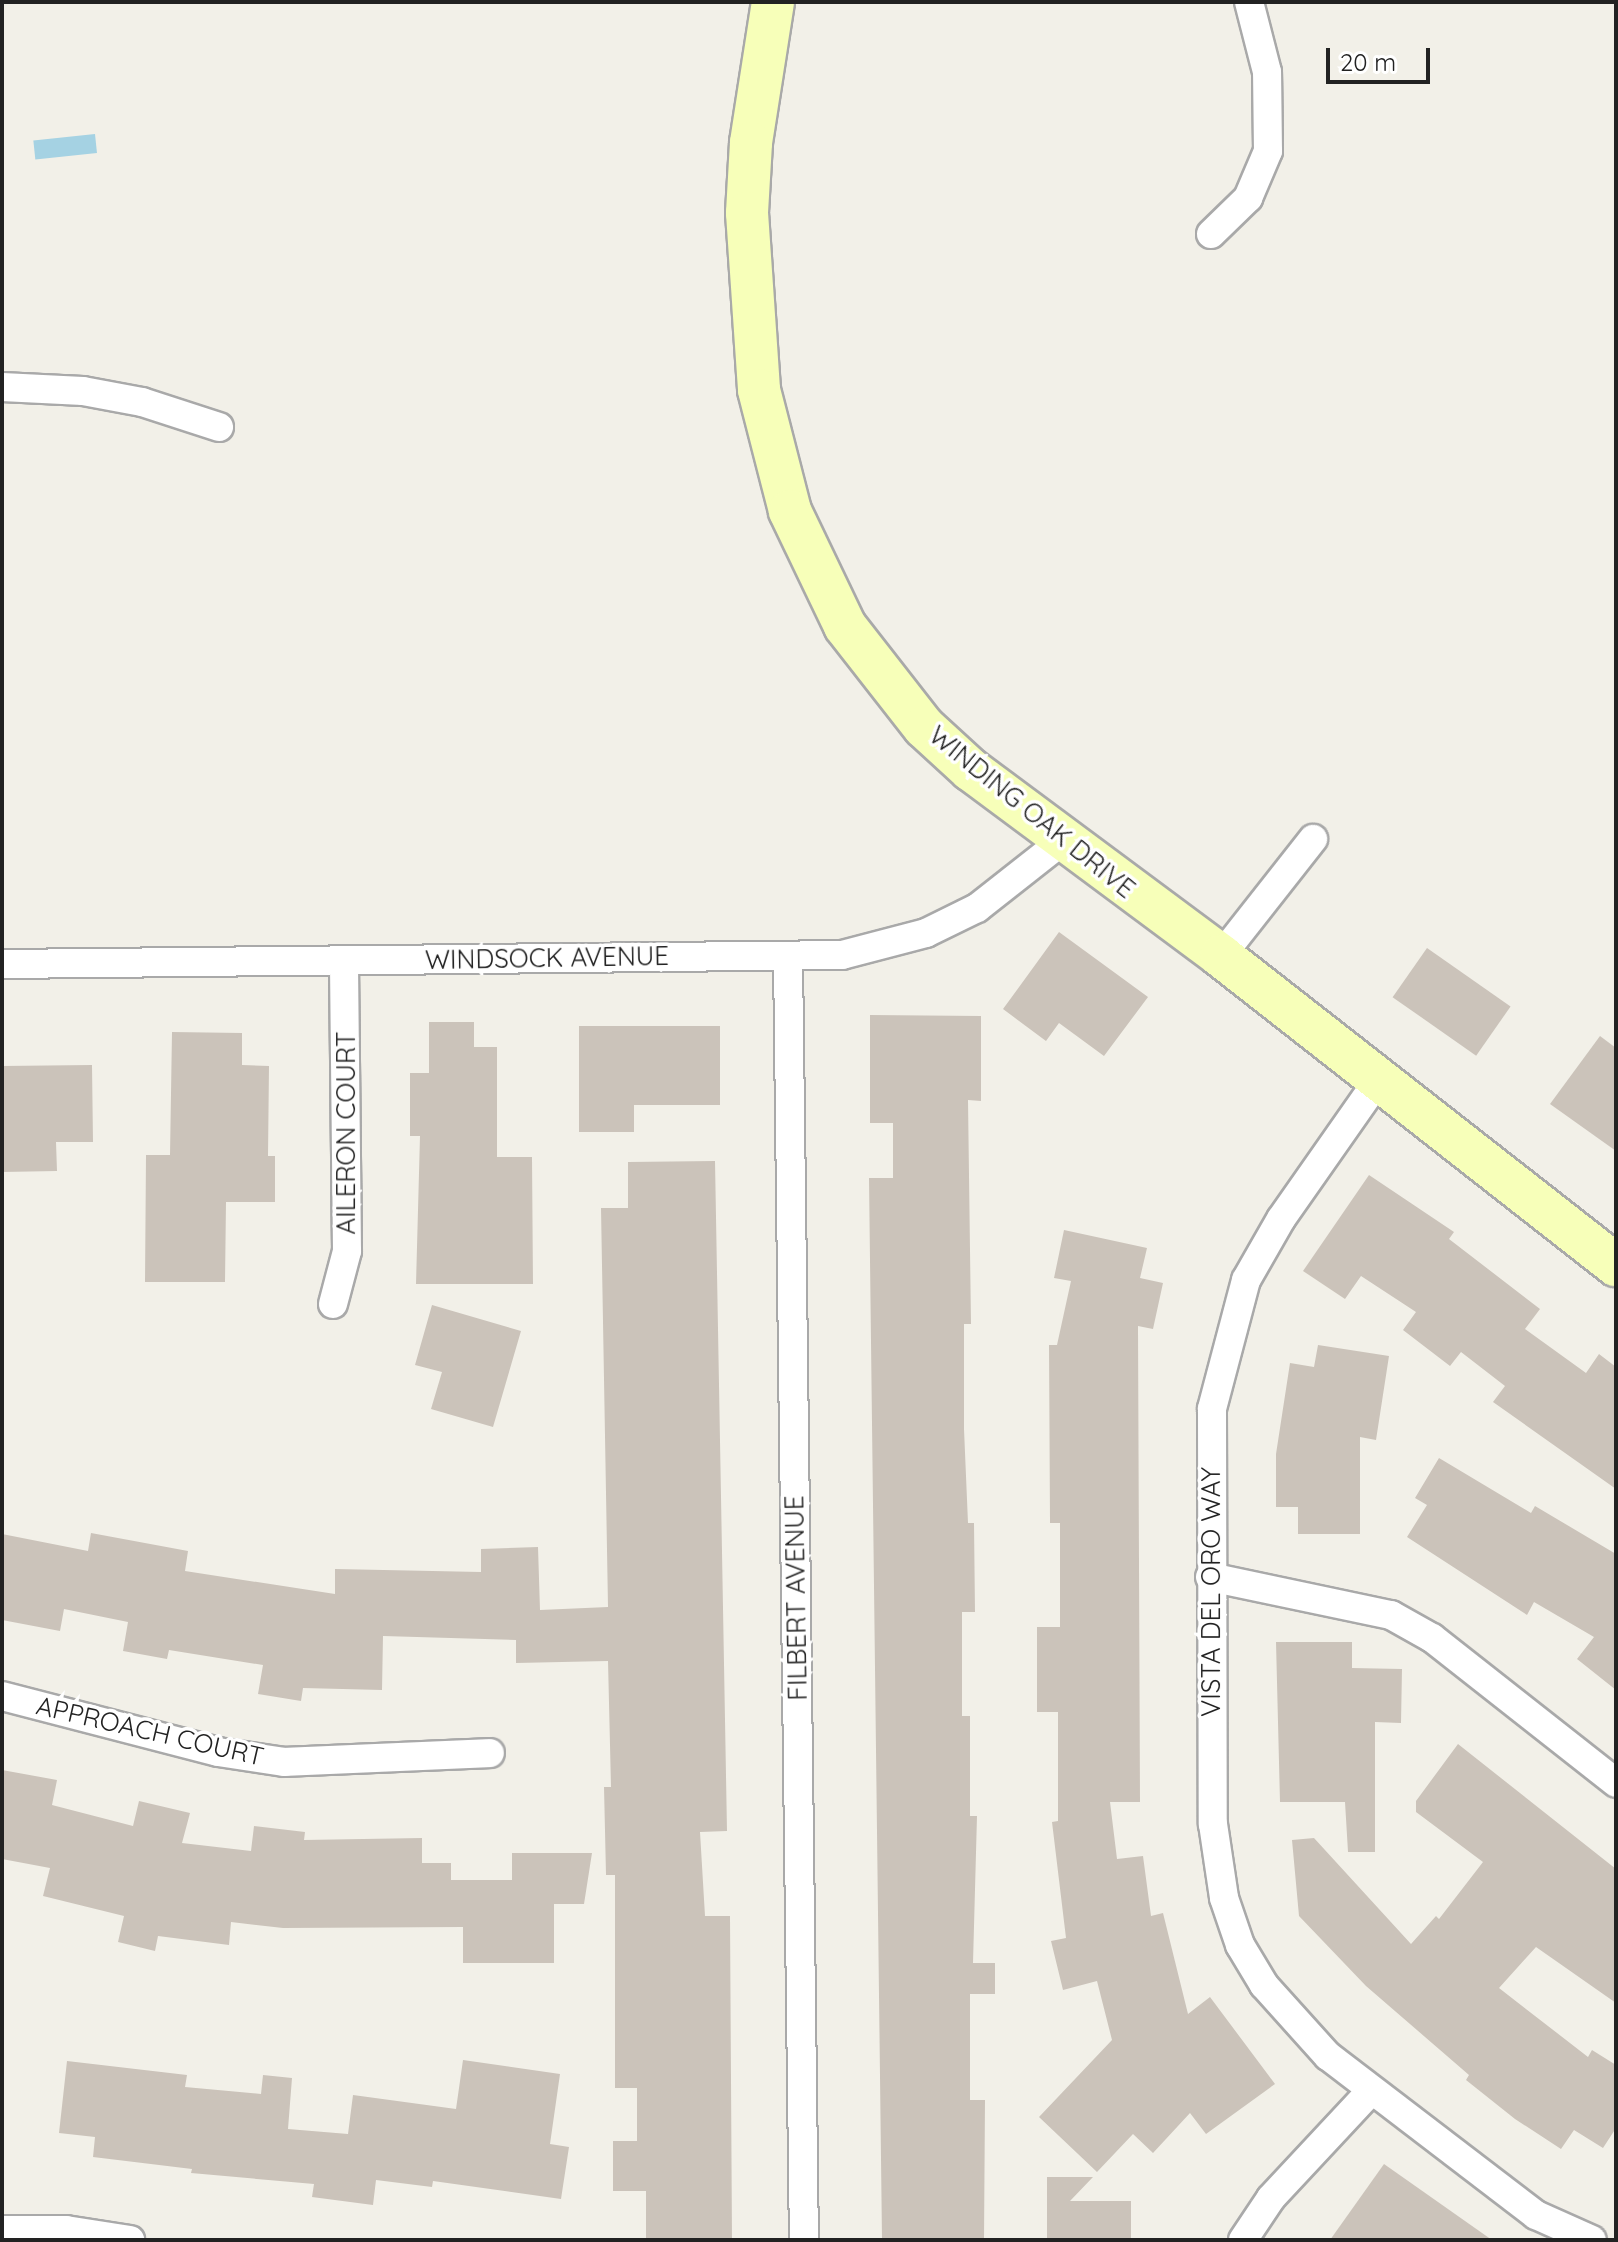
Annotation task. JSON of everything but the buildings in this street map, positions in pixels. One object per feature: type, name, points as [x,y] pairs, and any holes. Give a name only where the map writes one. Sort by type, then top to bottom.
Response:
[{"type":"street","name":"WINDING OAK DRIVE","points":[[773,2],[751,143],[748,284],[759,390],[790,511],[845,626],[883,678],[971,770],[1061,842],[1221,956],[1377,1082],[1616,1265]]},
{"type":"street","points":[[1211,234],[1248,198],[1268,151],[1267,72],[1249,2]]},
{"type":"street","points":[[2,387],[98,394],[219,427]]},
{"type":"street","points":[[1221,956],[1313,839]]},
{"type":"street","name":"WINDSOCK AVENUE","points":[[2,964],[788,956],[872,951],[926,933],[977,908],[1061,842]]},
{"type":"street","name":"FILBERT AVENUE","points":[[788,956],[804,2240]]},
{"type":"street","name":"AILERON COURT","points":[[333,1304],[347,1251],[344,961]]},
{"type":"street","name":"VISTA DEL ORO WAY","points":[[1377,1082],[1281,1219],[1246,1280],[1212,1409],[1210,1577],[1213,1824],[1224,1898],[1240,1945],[1264,1985],[1328,2056],[1370,2092],[1536,2215],[1592,2240]]},
{"type":"street","points":[[1210,1577],[1391,1615],[1463,1660],[1616,1783]]},
{"type":"street","name":"APPROACH COURT","points":[[2,1696],[218,1752],[285,1762],[490,1753]]},
{"type":"street","points":[[1243,2240],[1271,2198],[1370,2092]]},
{"type":"street","points":[[2,2230],[66,2230],[130,2240]]},
{"type":"water","points":[[95,134],[97,153],[35,159],[33,140]]}]
